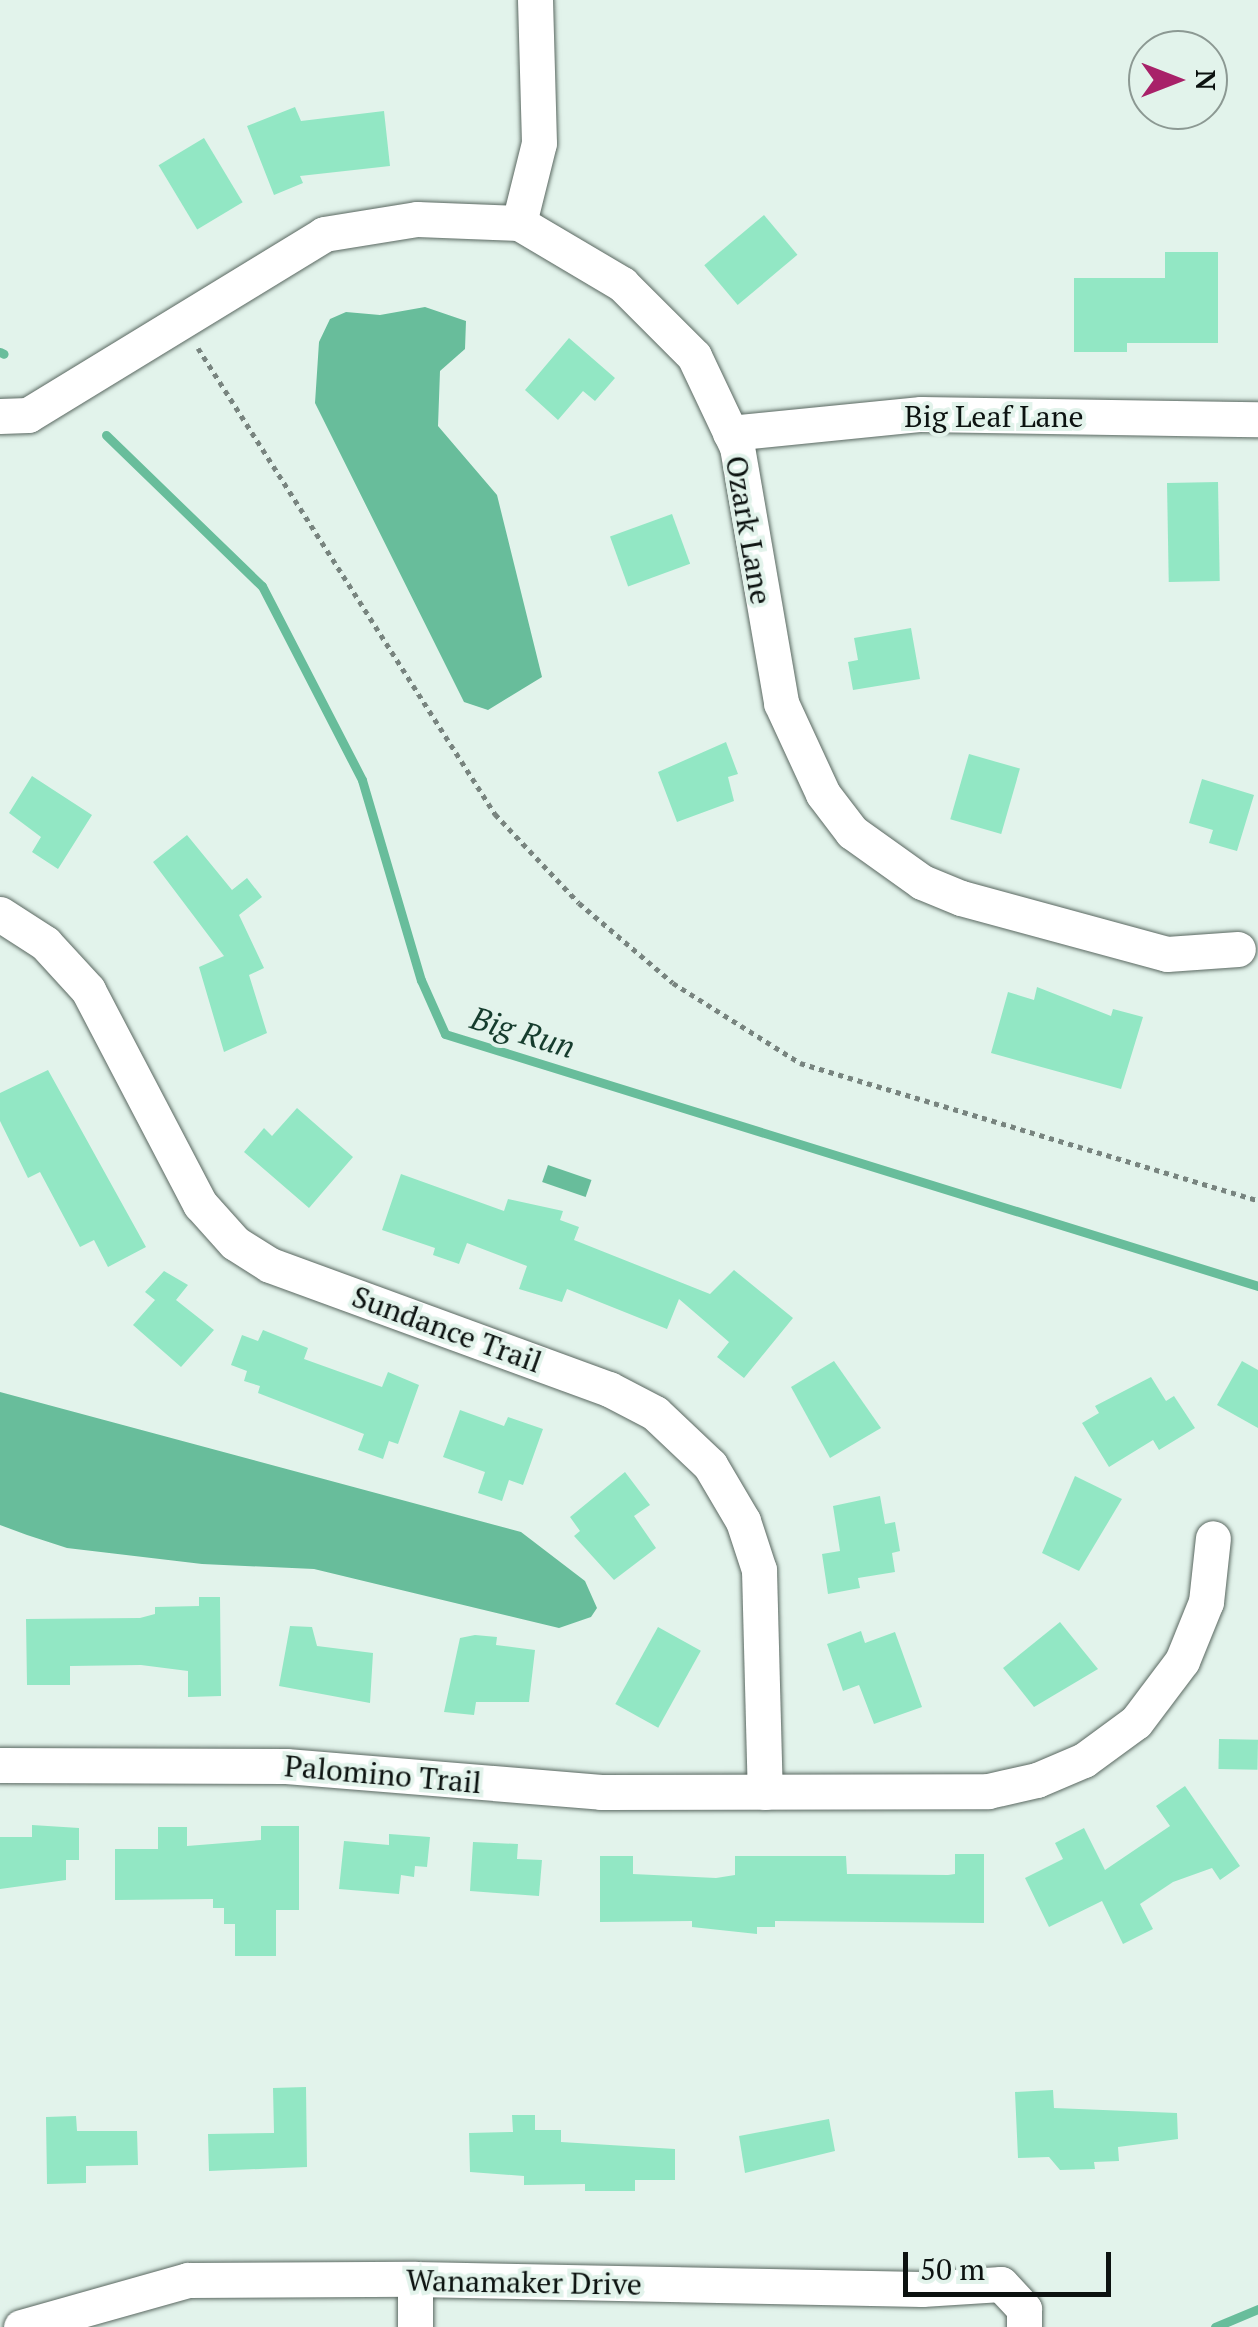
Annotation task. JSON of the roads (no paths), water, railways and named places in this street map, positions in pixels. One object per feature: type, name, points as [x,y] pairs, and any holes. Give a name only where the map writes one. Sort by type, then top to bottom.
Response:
[{"type":"street","points":[[518,222],[539,143],[535,0]]},
{"type":"street","name":"Ozark Lane","points":[[0,416],[28,415],[324,234],[417,219],[518,222],[622,284],[694,356],[730,433],[781,703],[823,794],[852,832],[922,882],[961,898],[1166,954],[1238,948]]},
{"type":"street","name":"Big Leaf Lane","points":[[730,433],[936,414],[1258,418]]},
{"type":"street","name":"Sundance Trail","points":[[0,914],[45,943],[88,990],[200,1204],[235,1243],[270,1264],[610,1388],[655,1413],[710,1466],[743,1521],[759,1570],[765,1792]]},
{"type":"street","name":"Palomino Trail","points":[[0,1765],[286,1766],[601,1792],[988,1791],[1038,1780],[1084,1760],[1136,1722],[1182,1661],[1206,1602],[1213,1538]]},
{"type":"street","name":"Wanamaker Drive","points":[[21,2327],[188,2280],[922,2289],[1001,2284],[1024,2318]]},
{"type":"street","points":[[415,2280],[416,2327]]},
{"type":"waterway","name":"Big Run","points":[[0,352],[4,354]]},
{"type":"waterway","name":"Big Run","points":[[106,435],[262,586],[362,780],[421,980],[445,1034],[1258,1286]]},
{"type":"waterway","name":"Big Run","points":[[1215,2327],[1258,2309]]}]
